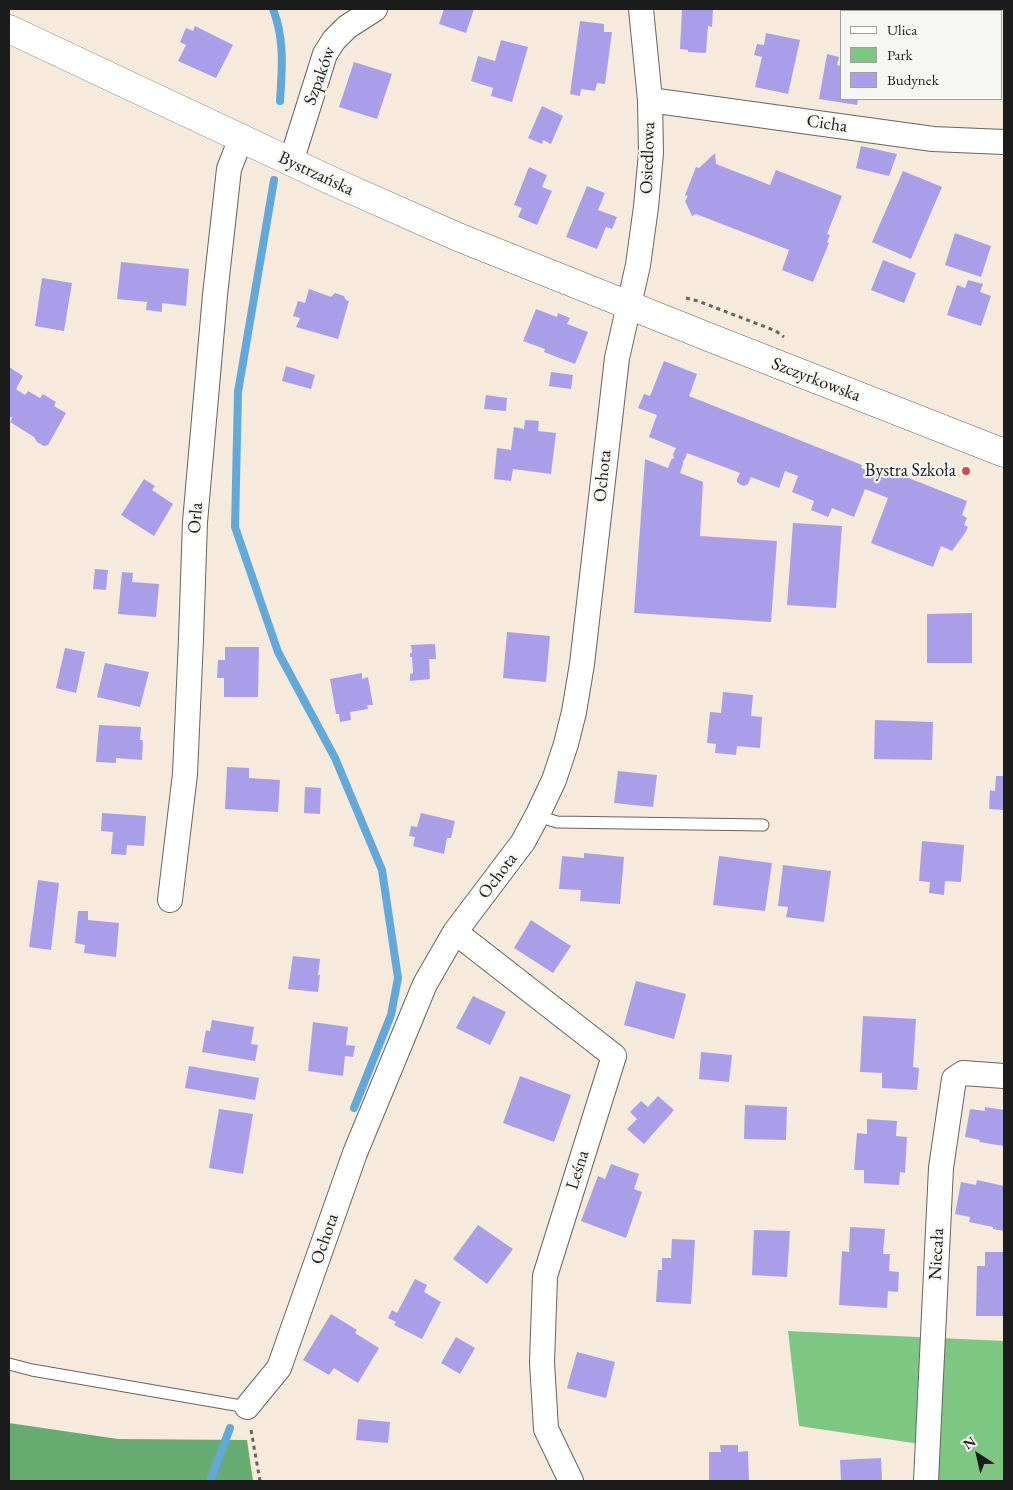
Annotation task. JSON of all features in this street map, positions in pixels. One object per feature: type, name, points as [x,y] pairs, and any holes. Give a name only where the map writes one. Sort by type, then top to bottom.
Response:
[{"type":"main road","name":"Bystrzańska","points":[[9,29],[291,162],[458,237],[629,306]]},
{"type":"main road","name":"Szczyrkowska","points":[[629,306],[1004,453]]},
{"type":"street","name":"Szpaków","points":[[291,162],[325,54],[334,40],[347,27],[375,9]]},
{"type":"street","name":"Osiedlowa","points":[[629,306],[638,266],[651,153],[650,100],[641,9]]},
{"type":"street","name":"Cicha","points":[[650,100],[933,139],[1004,142]]},
{"type":"street","name":"Orla","points":[[170,900],[185,774],[195,522],[215,295],[229,169],[241,138]]},
{"type":"street","name":"Ochota","points":[[247,1407],[280,1368],[355,1153],[425,984],[455,932],[523,842],[554,780],[574,712],[582,664],[617,358],[629,306]]},
{"type":"street","name":"Leśna","points":[[455,932],[614,1056],[545,1276],[542,1362],[546,1429],[571,1481]]},
{"type":"street","name":"Niecała","points":[[926,1481],[941,1168],[954,1079],[963,1073],[1004,1076]]},
{"type":"lane","points":[[537,816],[557,822],[763,825]]},
{"type":"lane","points":[[9,1364],[32,1370],[247,1407]]},
{"type":"path","points":[[247,1407],[258,1480]]},
{"type":"green space","points":[[788,1331],[1004,1341],[1004,1481],[932,1481],[920,1444],[799,1426]]},
{"type":"green space","points":[[9,1423],[118,1439],[247,1440],[253,1481],[9,1481]]},
{"type":"building","points":[[444,9],[474,9],[466,33],[439,24]]},
{"type":"building","points":[[682,9],[713,10],[712,27],[708,26],[706,53],[688,52],[688,50],[680,49]]},
{"type":"building","points":[[580,21],[604,24],[604,32],[612,32],[605,84],[597,83],[595,91],[581,89],[580,96],[570,94]]},
{"type":"building","points":[[195,26],[233,45],[216,78],[178,61],[186,45],[180,42],[186,28],[193,31]]},
{"type":"building","points":[[766,33],[800,40],[788,94],[755,87],[762,57],[754,55],[757,44],[764,45]]},
{"type":"building","points":[[501,40],[528,47],[512,102],[491,96],[493,88],[471,81],[478,56],[495,61]]},
{"type":"building","points":[[827,54],[839,57],[837,65],[840,66],[840,100],[858,100],[857,105],[819,99]]},
{"type":"building","points":[[354,62],[392,74],[377,119],[339,107]]},
{"type":"building","points":[[542,106],[563,116],[551,144],[543,140],[542,144],[528,138]]},
{"type":"building","points":[[861,146],[897,154],[889,176],[856,168]]},
{"type":"building","points":[[715,153],[716,164],[770,185],[776,170],[842,196],[827,234],[830,235],[827,242],[829,243],[813,282],[782,270],[789,250],[696,214],[692,216],[685,201],[688,196],[685,195],[696,167],[699,168]]},
{"type":"building","points":[[529,167],[547,175],[542,187],[552,191],[537,225],[518,217],[522,208],[514,205]]},
{"type":"building","points":[[903,171],[942,187],[911,259],[872,242]]},
{"type":"building","points":[[587,186],[605,193],[598,210],[617,217],[612,229],[606,227],[597,249],[566,237]]},
{"type":"building","points":[[955,233],[991,246],[981,277],[945,265]]},
{"type":"building","points":[[883,260],[916,273],[904,303],[871,290]]},
{"type":"building","points":[[121,262],[189,269],[186,306],[162,303],[162,312],[146,310],[147,302],[117,299]]},
{"type":"building","points":[[42,278],[72,283],[64,331],[35,326]]},
{"type":"building","points":[[968,280],[983,284],[980,292],[991,296],[981,326],[947,315],[957,285],[965,288]]},
{"type":"building","points":[[309,289],[331,297],[335,293],[344,296],[349,301],[338,339],[296,327],[300,318],[293,316],[298,301],[305,303]]},
{"type":"building","points":[[536,309],[557,317],[558,313],[570,318],[567,324],[588,332],[575,364],[544,352],[545,349],[523,341]]},
{"type":"building","points":[[664,361],[697,374],[689,396],[862,465],[861,468],[879,475],[883,468],[967,501],[962,515],[967,518],[964,525],[968,527],[965,533],[952,551],[941,546],[933,567],[871,543],[888,498],[865,489],[854,517],[832,508],[828,517],[811,510],[814,501],[792,492],[798,476],[785,471],[779,488],[751,477],[748,484],[744,486],[737,482],[740,473],[687,453],[680,473],[703,482],[700,536],[777,541],[771,622],[634,613],[645,459],[668,468],[671,460],[674,458],[673,454],[676,448],[649,437],[657,415],[638,408],[644,394],[650,396]]},
{"type":"building","points":[[286,366],[315,375],[311,389],[282,381]]},
{"type":"building","points":[[9,367],[23,376],[16,389],[25,395],[28,391],[40,398],[43,394],[56,402],[54,406],[66,413],[48,445],[44,446],[37,442],[34,437],[10,422],[12,418],[9,416]]},
{"type":"building","points":[[551,372],[573,375],[571,389],[549,386]]},
{"type":"building","points":[[486,395],[507,398],[506,411],[484,409]]},
{"type":"building","points":[[525,420],[539,421],[538,431],[556,433],[551,474],[513,469],[511,481],[494,479],[497,448],[511,450],[514,427],[524,429]]},
{"type":"building","points":[[144,479],[155,486],[152,490],[173,504],[154,536],[121,515]]},
{"type":"building","points":[[793,523],[842,526],[836,608],[787,605]]},
{"type":"building","points":[[95,569],[108,570],[106,590],[93,589]]},
{"type":"building","points":[[122,572],[133,573],[132,582],[159,584],[156,617],[118,614]]},
{"type":"building","points":[[972,613],[972,663],[927,663],[927,614]]},
{"type":"building","points":[[507,632],[550,636],[546,682],[503,678]]},
{"type":"building","points":[[435,644],[436,659],[429,659],[430,679],[410,681],[410,674],[413,673],[412,657],[410,657],[410,653],[412,653],[411,645]]},
{"type":"building","points":[[225,647],[259,647],[258,697],[224,697],[224,678],[217,678],[218,660],[225,660]]},
{"type":"building","points":[[65,648],[85,652],[76,693],[56,688]]},
{"type":"building","points":[[105,663],[149,672],[140,707],[97,697]]},
{"type":"building","points":[[362,673],[362,679],[368,677],[373,705],[367,705],[368,709],[350,712],[351,720],[340,722],[339,714],[336,714],[330,679]]},
{"type":"building","points":[[723,692],[753,695],[751,716],[762,717],[760,748],[737,746],[736,755],[715,753],[716,744],[707,743],[710,712],[721,713]]},
{"type":"building","points":[[875,720],[933,722],[932,760],[874,759]]},
{"type":"building","points":[[99,725],[141,727],[140,740],[143,740],[142,760],[116,758],[116,763],[96,762]]},
{"type":"building","points":[[227,767],[249,768],[249,778],[280,780],[278,812],[225,809]]},
{"type":"building","points":[[618,771],[657,775],[653,807],[614,803]]},
{"type":"building","points":[[996,776],[1004,776],[1004,810],[989,809],[990,790],[995,791]]},
{"type":"building","points":[[305,787],[321,788],[320,814],[304,813]]},
{"type":"building","points":[[102,813],[146,816],[144,846],[127,845],[126,855],[111,854],[113,832],[101,831]]},
{"type":"building","points":[[421,813],[455,821],[451,838],[447,838],[444,854],[413,846],[415,837],[409,836],[411,826],[417,827]]},
{"type":"building","points":[[922,841],[964,845],[961,882],[945,881],[944,895],[929,893],[930,882],[919,881]]},
{"type":"building","points":[[584,853],[624,857],[620,904],[580,901],[581,890],[559,889],[562,856],[584,858]]},
{"type":"building","points":[[719,856],[772,863],[765,911],[713,905]]},
{"type":"building","points":[[783,865],[831,871],[824,922],[786,917],[788,907],[778,906]]},
{"type":"building","points":[[38,880],[59,883],[51,950],[29,947]]},
{"type":"building","points":[[78,911],[88,911],[88,920],[119,923],[116,957],[84,953],[85,945],[75,943]]},
{"type":"building","points":[[531,920],[571,946],[553,973],[514,948]]},
{"type":"building","points":[[293,956],[320,959],[318,992],[288,989]]},
{"type":"building","points":[[636,981],[686,994],[674,1039],[624,1025]]},
{"type":"building","points":[[473,996],[506,1012],[490,1045],[456,1028]]},
{"type":"building","points":[[863,1016],[916,1019],[913,1067],[919,1068],[917,1090],[882,1088],[882,1073],[860,1072]]},
{"type":"building","points":[[212,1020],[254,1027],[251,1044],[258,1045],[255,1061],[202,1052],[206,1030],[210,1031]]},
{"type":"building","points":[[313,1022],[348,1027],[346,1045],[355,1046],[353,1057],[345,1056],[343,1076],[308,1071]]},
{"type":"building","points":[[701,1052],[732,1055],[729,1082],[699,1079]]},
{"type":"building","points":[[189,1066],[259,1078],[255,1100],[185,1088]]},
{"type":"building","points":[[520,1076],[571,1095],[554,1142],[503,1123]]},
{"type":"building","points":[[658,1096],[674,1110],[644,1144],[627,1129],[637,1119],[630,1112],[641,1101],[648,1107]]},
{"type":"building","points":[[745,1105],[787,1107],[786,1140],[744,1139]]},
{"type":"building","points":[[985,1107],[1004,1110],[1004,1146],[979,1142],[980,1140],[965,1137],[970,1109],[985,1111]]},
{"type":"building","points":[[219,1109],[253,1114],[243,1174],[209,1168]]},
{"type":"building","points":[[867,1119],[897,1121],[896,1136],[907,1137],[905,1173],[900,1172],[899,1185],[864,1183],[864,1170],[854,1170],[857,1133],[867,1134]]},
{"type":"building","points":[[611,1164],[639,1174],[634,1189],[642,1192],[626,1238],[581,1221],[598,1176],[605,1179]]},
{"type":"building","points":[[977,1180],[1004,1186],[1004,1231],[969,1222],[970,1217],[955,1214],[961,1182],[976,1185]]},
{"type":"building","points":[[478,1225],[513,1249],[487,1284],[453,1259]]},
{"type":"building","points":[[850,1227],[885,1229],[883,1254],[890,1254],[889,1271],[899,1272],[898,1292],[888,1291],[887,1308],[839,1305],[842,1251],[849,1252]]},
{"type":"building","points":[[754,1230],[790,1231],[787,1277],[752,1275]]},
{"type":"building","points":[[672,1239],[695,1240],[691,1304],[656,1302],[658,1270],[662,1270],[662,1258],[671,1258]]},
{"type":"building","points":[[985,1252],[1004,1252],[1004,1316],[976,1316],[977,1266],[985,1266]]},
{"type":"building","points":[[415,1279],[427,1285],[424,1292],[441,1302],[422,1339],[394,1325],[396,1322],[388,1318],[392,1310],[397,1313]]},
{"type":"building","points":[[331,1314],[357,1330],[355,1333],[379,1348],[358,1383],[334,1368],[329,1375],[303,1360]]},
{"type":"building","points":[[456,1337],[475,1348],[460,1374],[441,1363]]},
{"type":"building","points":[[577,1352],[615,1362],[606,1398],[567,1388]]},
{"type":"building","points":[[358,1419],[390,1422],[388,1443],[356,1440]]},
{"type":"building","points":[[720,1445],[738,1445],[738,1452],[748,1451],[749,1481],[709,1481],[709,1452],[721,1452]]},
{"type":"building","points":[[881,1458],[882,1481],[841,1481],[840,1460]]},
{"type":"waterway","points":[[273,9],[281,43],[280,101]]},
{"type":"waterway","points":[[274,180],[238,392],[235,527],[278,652],[335,758],[382,870],[398,978],[391,1015],[354,1108]]},
{"type":"waterway","points":[[210,1481],[230,1428]]},
{"type":"place","name":"Bystra Szkoła","points":[[966,471]]}]
